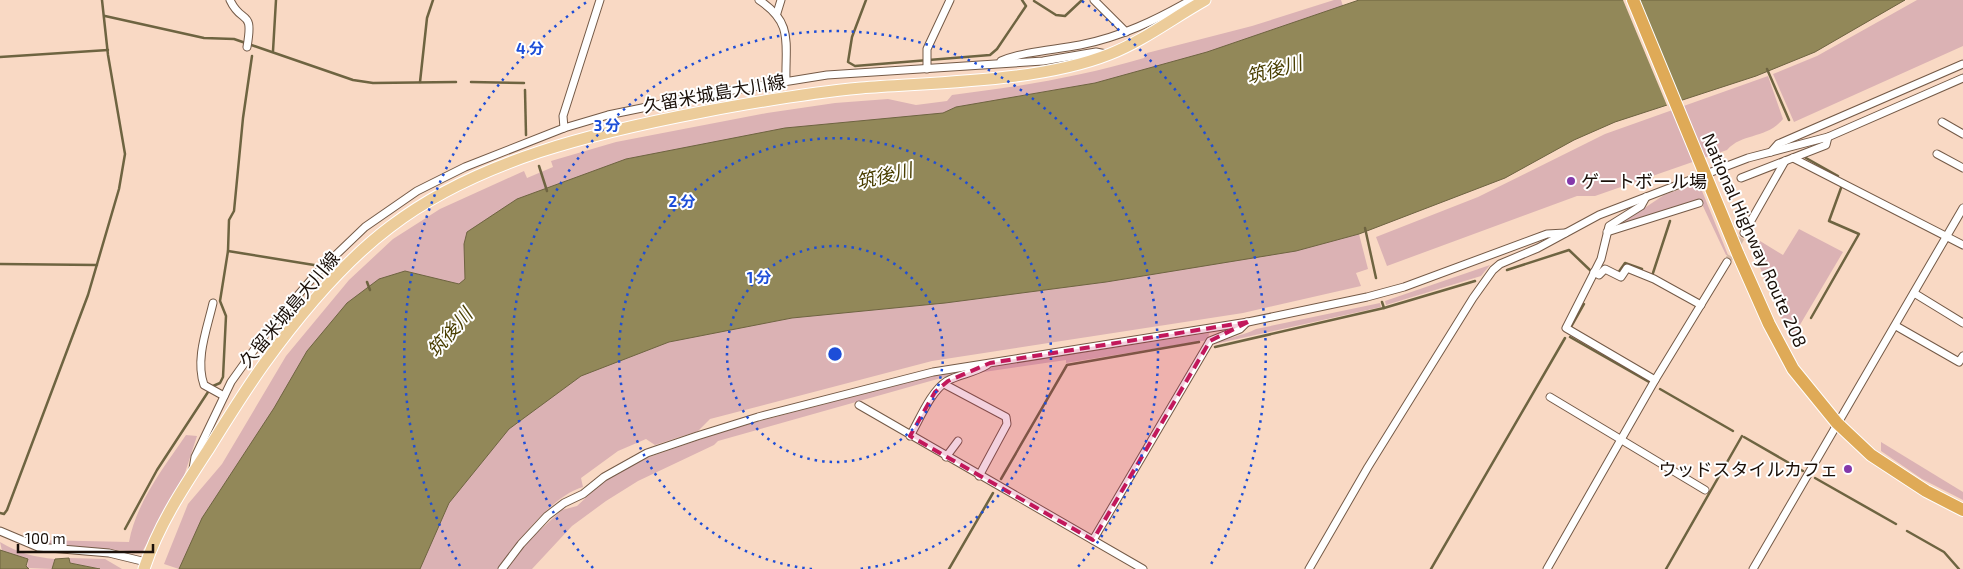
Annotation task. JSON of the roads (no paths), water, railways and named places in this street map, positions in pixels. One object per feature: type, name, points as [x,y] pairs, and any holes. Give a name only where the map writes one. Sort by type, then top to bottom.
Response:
[{"type":"highway","name":"National Highway Route 208","points":[[1634,0],[1769,324],[1793,369],[1837,424],[1871,456],[1926,491],[1963,510]]},
{"type":"main road","name":"久留米城島大川線","points":[[145,565],[170,510],[192,473],[233,407],[276,348],[343,267],[390,226],[434,198],[494,169],[566,143],[622,128],[760,101],[846,90],[1040,72],[1109,55],[1205,0]]},
{"type":"street","points":[[230,0],[234,9],[247,17],[251,27],[247,48]]},
{"type":"street","points":[[564,128],[563,116],[600,0]]},
{"type":"street","points":[[759,0],[777,13],[783,21],[786,81]]},
{"type":"street","points":[[777,13],[781,0]]},
{"type":"street","points":[[927,69],[927,49],[950,0]]},
{"type":"street","points":[[1094,0],[1126,32]]},
{"type":"street","points":[[999,62],[1014,55],[1081,45],[1126,32],[1191,0]]},
{"type":"street","points":[[192,473],[195,456],[224,396],[248,357],[286,309],[317,273],[365,227],[443,177],[564,128],[608,115],[786,81],[846,74],[999,62],[1043,61],[1096,52],[1109,55]]},
{"type":"street","points":[[1771,152],[1778,144],[1963,64]]},
{"type":"street","points":[[1309,569],[1368,467],[1493,270],[1500,264],[1538,248],[1600,214],[1705,171],[1828,137],[1963,78]]},
{"type":"street","points":[[1942,122],[1963,134]]},
{"type":"street","points":[[1741,178],[1826,145],[1828,137]]},
{"type":"street","points":[[1937,154],[1963,168]]},
{"type":"street","points":[[1793,158],[1963,244]]},
{"type":"street","points":[[1744,233],[1785,161]]},
{"type":"street","points":[[1646,196],[1641,206],[1609,226],[1601,259],[1566,328],[1655,380]]},
{"type":"street","points":[[1607,232],[1688,204],[1699,203]]},
{"type":"street","points":[[1753,569],[1963,208]]},
{"type":"street","points":[[502,569],[520,544],[547,516],[564,503],[583,494],[616,469],[647,453],[758,417],[885,383],[990,363],[1248,322],[1404,287],[1546,234],[1565,233]]},
{"type":"street","points":[[1547,569],[1655,380],[1726,262]]},
{"type":"street","points":[[1594,272],[1599,274],[1606,269],[1621,277],[1627,268],[1654,279],[1701,305]]},
{"type":"street","points":[[1914,293],[1963,323]]},
{"type":"street","points":[[213,303],[200,361],[201,376],[204,385],[224,396]]},
{"type":"street","points":[[1094,540],[1210,341],[1240,329],[1248,322]]},
{"type":"street","points":[[1896,326],[1959,362],[1963,356]]},
{"type":"street","points":[[910,436],[935,392],[944,384],[978,371],[990,363]]},
{"type":"street","points":[[944,384],[1006,417],[1007,424],[979,476]]},
{"type":"street","points":[[1550,397],[1705,490]]},
{"type":"street","points":[[859,405],[946,457],[1143,569]]},
{"type":"street","points":[[946,457],[958,441]]},
{"type":"street","points":[[0,531],[38,547],[109,553],[145,565]]},
{"type":"water","name":"筑後川","points":[[1359,0],[1905,0],[1815,52],[1756,76],[1615,122],[1574,140],[1505,178],[1359,234],[1296,251],[1106,282],[945,303],[792,318],[669,342],[581,376],[509,429],[449,503],[420,569],[179,569],[202,518],[274,408],[307,351],[347,303],[379,279],[405,271],[459,284],[465,279],[464,244],[467,232],[517,199],[626,159],[785,128],[943,113],[956,107],[1095,83],[1207,52]]},
{"type":"water","points":[[0,550],[28,559],[26,566],[29,569],[0,569]]},
{"type":"water","points":[[69,558],[70,563],[100,569],[52,569],[55,559]]},
{"type":"waterway","points":[[0,513],[4,514],[7,510],[88,295],[119,189],[125,154],[108,55],[102,0]]},
{"type":"waterway","points":[[273,51],[276,0]]},
{"type":"waterway","points":[[420,82],[427,18],[433,0]]},
{"type":"waterway","points":[[866,0],[852,37],[848,62],[855,66],[990,55],[997,49],[1026,6],[1022,0]]},
{"type":"waterway","points":[[1034,1],[1056,15],[1065,16],[1082,0]]},
{"type":"waterway","points":[[105,16],[204,38],[234,39],[353,80],[373,83],[456,82]]},
{"type":"waterway","points":[[0,57],[108,50]]},
{"type":"waterway","points":[[213,386],[220,383],[223,377],[226,316],[220,301],[228,251],[229,220],[234,211],[243,118],[252,56]]},
{"type":"waterway","points":[[1767,69],[1789,120]]},
{"type":"waterway","points":[[471,82],[524,83]]},
{"type":"waterway","points":[[525,90],[526,135]]},
{"type":"waterway","points":[[1806,158],[1838,176]]},
{"type":"waterway","points":[[539,166],[547,191]]},
{"type":"waterway","points":[[1811,318],[1859,234],[1829,221],[1841,188]]},
{"type":"waterway","points":[[1653,273],[1670,221]]},
{"type":"waterway","points":[[1365,228],[1376,278]]},
{"type":"waterway","points":[[1507,270],[1569,250],[1592,272]]},
{"type":"waterway","points":[[228,251],[314,265]]},
{"type":"waterway","points":[[1618,273],[1625,263],[1642,269]]},
{"type":"waterway","points":[[0,264],[97,265]]},
{"type":"waterway","points":[[1215,347],[1384,308],[1475,281]]},
{"type":"waterway","points":[[367,282],[370,290]]},
{"type":"waterway","points":[[1382,302],[1384,308]]},
{"type":"waterway","points":[[1571,327],[1584,304]]},
{"type":"waterway","points":[[1570,337],[1649,382]]},
{"type":"waterway","points":[[1431,569],[1565,338]]},
{"type":"waterway","points":[[1001,479],[1067,365],[1199,342]]},
{"type":"waterway","points":[[1660,389],[1733,431]]},
{"type":"waterway","points":[[125,529],[157,470],[208,392]]},
{"type":"waterway","points":[[1666,569],[1742,436]]},
{"type":"waterway","points":[[1744,437],[1803,471]]},
{"type":"waterway","points":[[1815,478],[1896,524]]},
{"type":"waterway","points":[[949,569],[993,493]]},
{"type":"waterway","points":[[1907,531],[1944,552],[1959,569]]},
{"type":"tunnel","points":[[1727,262],[1744,233]]},
{"type":"place","name":"ゲートボール場","points":[[1571,181]]},
{"type":"place","name":"ウッドスタイルカフェ","points":[[1848,469]]}]
